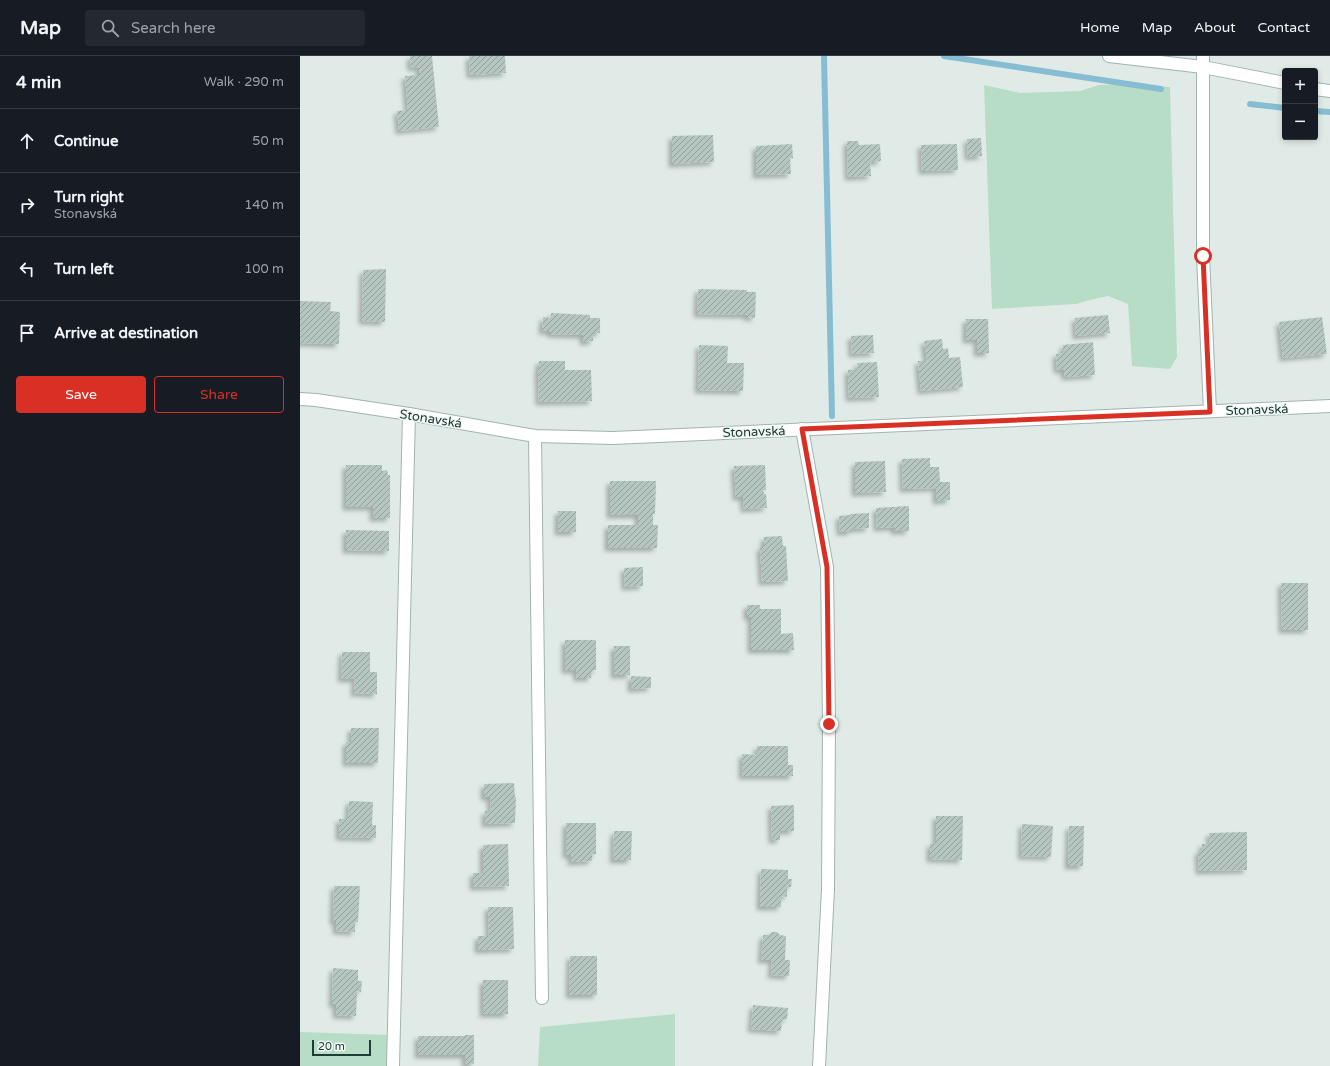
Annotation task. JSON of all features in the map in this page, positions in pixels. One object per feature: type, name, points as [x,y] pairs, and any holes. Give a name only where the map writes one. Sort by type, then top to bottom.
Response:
[{"type":"street","points":[[1110,56],[1203,62],[1282,82]]},
{"type":"street","points":[[1203,62],[1203,256],[1210,412]]},
{"type":"street","points":[[1318,89],[1330,91]]},
{"type":"street","name":"Stonavská","points":[[300,399],[409,414],[536,436],[613,438],[1330,406]]},
{"type":"street","points":[[393,1066],[409,414]]},
{"type":"street","points":[[802,429],[827,567],[829,724],[828,889],[819,1066]]},
{"type":"street","points":[[536,436],[542,998]]},
{"type":"green space","points":[[1120,84],[1170,87],[1177,357],[1170,369],[1132,366],[1128,304],[1108,296],[1076,304],[992,309],[984,85],[1020,93],[1080,91],[1099,85]]},
{"type":"green space","points":[[675,1014],[675,1066],[538,1066],[540,1027]]},
{"type":"green space","points":[[300,1032],[390,1035],[389,1066],[300,1066]]},
{"type":"building","points":[[410,56],[432,56],[439,127],[399,131],[397,111],[408,110],[405,76],[419,75],[419,67],[411,68]]},
{"type":"building","points":[[469,56],[505,56],[506,73],[470,75]]},
{"type":"building","points":[[713,135],[714,162],[672,164],[672,136]]},
{"type":"building","points":[[981,138],[982,156],[968,157],[967,139]]},
{"type":"building","points":[[847,141],[858,141],[859,145],[880,144],[881,161],[870,162],[871,176],[848,177]]},
{"type":"building","points":[[792,144],[793,158],[790,158],[791,174],[756,175],[756,146]]},
{"type":"building","points":[[957,144],[958,170],[922,171],[921,145]]},
{"type":"building","points":[[386,269],[385,322],[362,321],[363,270]]},
{"type":"building","points":[[698,289],[747,290],[747,292],[756,292],[755,318],[747,317],[747,315],[697,314]]},
{"type":"building","points":[[300,301],[331,302],[330,311],[340,312],[339,344],[300,343]]},
{"type":"building","points":[[551,313],[590,315],[590,318],[600,318],[600,333],[593,333],[593,341],[583,342],[583,335],[550,334],[550,331],[542,331],[543,317],[551,318]]},
{"type":"building","points":[[1108,315],[1110,333],[1076,336],[1075,318]]},
{"type":"building","points":[[1322,317],[1327,354],[1283,358],[1279,322]]},
{"type":"building","points":[[966,319],[988,319],[989,353],[977,353],[977,340],[966,340]]},
{"type":"building","points":[[873,335],[874,353],[852,354],[851,336]]},
{"type":"building","points":[[942,339],[943,349],[948,348],[949,358],[960,357],[963,387],[921,391],[918,361],[927,361],[924,341]]},
{"type":"building","points":[[1093,342],[1095,375],[1065,377],[1064,370],[1057,370],[1056,354],[1063,353],[1063,345]]},
{"type":"building","points":[[699,345],[728,346],[727,363],[744,363],[743,391],[698,390]]},
{"type":"building","points":[[539,361],[565,361],[565,370],[591,370],[592,401],[539,402]]},
{"type":"building","points":[[877,362],[879,397],[849,398],[848,370],[858,369],[857,363]]},
{"type":"building","points":[[930,458],[930,467],[939,467],[940,482],[950,482],[950,500],[936,501],[936,488],[903,489],[902,459]]},
{"type":"building","points":[[885,461],[886,492],[855,493],[855,462]]},
{"type":"building","points":[[346,465],[382,465],[382,471],[387,470],[388,475],[390,475],[390,518],[373,518],[373,507],[346,507]]},
{"type":"building","points":[[765,465],[766,490],[763,490],[764,494],[766,494],[767,508],[744,509],[743,497],[736,497],[734,466]]},
{"type":"building","points":[[610,481],[656,481],[655,514],[653,514],[653,525],[658,525],[657,548],[608,548],[608,525],[638,525],[638,515],[610,515]]},
{"type":"building","points":[[909,506],[909,531],[894,531],[894,527],[877,528],[876,508]]},
{"type":"building","points":[[558,511],[576,511],[576,532],[558,532]]},
{"type":"building","points":[[869,513],[869,528],[851,529],[851,532],[840,532],[839,516]]},
{"type":"building","points":[[346,530],[389,531],[389,551],[346,550]]},
{"type":"building","points":[[782,536],[783,546],[786,546],[788,581],[762,582],[760,547],[764,547],[764,537]]},
{"type":"building","points":[[643,567],[643,586],[625,587],[624,568]]},
{"type":"building","points":[[1281,583],[1308,583],[1308,630],[1282,630]]},
{"type":"building","points":[[747,605],[760,605],[760,609],[781,609],[781,634],[793,633],[794,650],[751,650],[751,617],[747,617]]},
{"type":"building","points":[[565,640],[596,640],[596,670],[592,670],[591,678],[577,678],[576,670],[565,670]]},
{"type":"building","points":[[614,646],[630,646],[630,675],[614,675]]},
{"type":"building","points":[[342,652],[370,652],[370,672],[377,672],[377,694],[354,693],[355,679],[341,679]]},
{"type":"building","points":[[631,676],[651,677],[651,688],[631,689]]},
{"type":"building","points":[[351,728],[379,728],[378,763],[346,763],[346,742],[351,742]]},
{"type":"building","points":[[757,746],[788,746],[788,765],[793,765],[793,776],[742,776],[742,754],[757,755]]},
{"type":"building","points":[[514,783],[516,797],[515,823],[485,824],[485,811],[491,811],[490,797],[484,797],[484,784]]},
{"type":"building","points":[[349,801],[373,802],[372,825],[376,825],[376,838],[339,837],[339,819],[348,819]]},
{"type":"building","points":[[794,805],[794,831],[780,831],[780,840],[772,840],[771,806]]},
{"type":"building","points":[[936,816],[963,816],[962,860],[930,859],[930,844],[936,844]]},
{"type":"building","points":[[566,823],[596,823],[596,854],[592,854],[592,861],[571,862],[571,855],[566,855]]},
{"type":"building","points":[[1022,824],[1053,826],[1051,857],[1021,856]]},
{"type":"building","points":[[1069,826],[1084,826],[1083,866],[1068,866]]},
{"type":"building","points":[[614,831],[632,831],[631,860],[613,860]]},
{"type":"building","points":[[1247,832],[1247,870],[1199,871],[1198,851],[1202,851],[1202,844],[1210,844],[1209,833]]},
{"type":"building","points":[[508,844],[509,886],[473,887],[473,873],[483,873],[483,845]]},
{"type":"building","points":[[761,869],[788,870],[788,879],[792,879],[791,887],[787,887],[787,897],[781,896],[781,907],[760,907]]},
{"type":"building","points":[[334,886],[360,886],[358,922],[355,922],[355,932],[336,931],[336,921],[333,921]]},
{"type":"building","points":[[488,907],[513,907],[514,949],[478,950],[478,936],[489,936]]},
{"type":"building","points":[[772,932],[777,932],[780,935],[786,936],[785,960],[790,960],[789,976],[771,975],[772,960],[761,960],[763,935],[769,935]]},
{"type":"building","points":[[570,956],[597,956],[597,995],[569,995]]},
{"type":"building","points":[[333,968],[358,970],[358,981],[362,981],[361,992],[357,991],[356,1016],[336,1015],[336,1004],[332,1004]]},
{"type":"building","points":[[483,980],[508,980],[508,1014],[483,1014]]},
{"type":"building","points":[[753,1005],[788,1008],[787,1019],[782,1019],[781,1031],[751,1029]]},
{"type":"building","points":[[474,1035],[474,1064],[465,1064],[465,1055],[418,1055],[418,1036]]},
{"type":"waterway","points":[[824,56],[832,416]]},
{"type":"waterway","points":[[944,56],[1161,89]]},
{"type":"waterway","points":[[1250,104],[1282,108]]},
{"type":"waterway","points":[[1318,111],[1330,112]]},
{"type":"route","points":[[829,724],[827,567],[802,429],[1210,412],[1203,256]]}]
